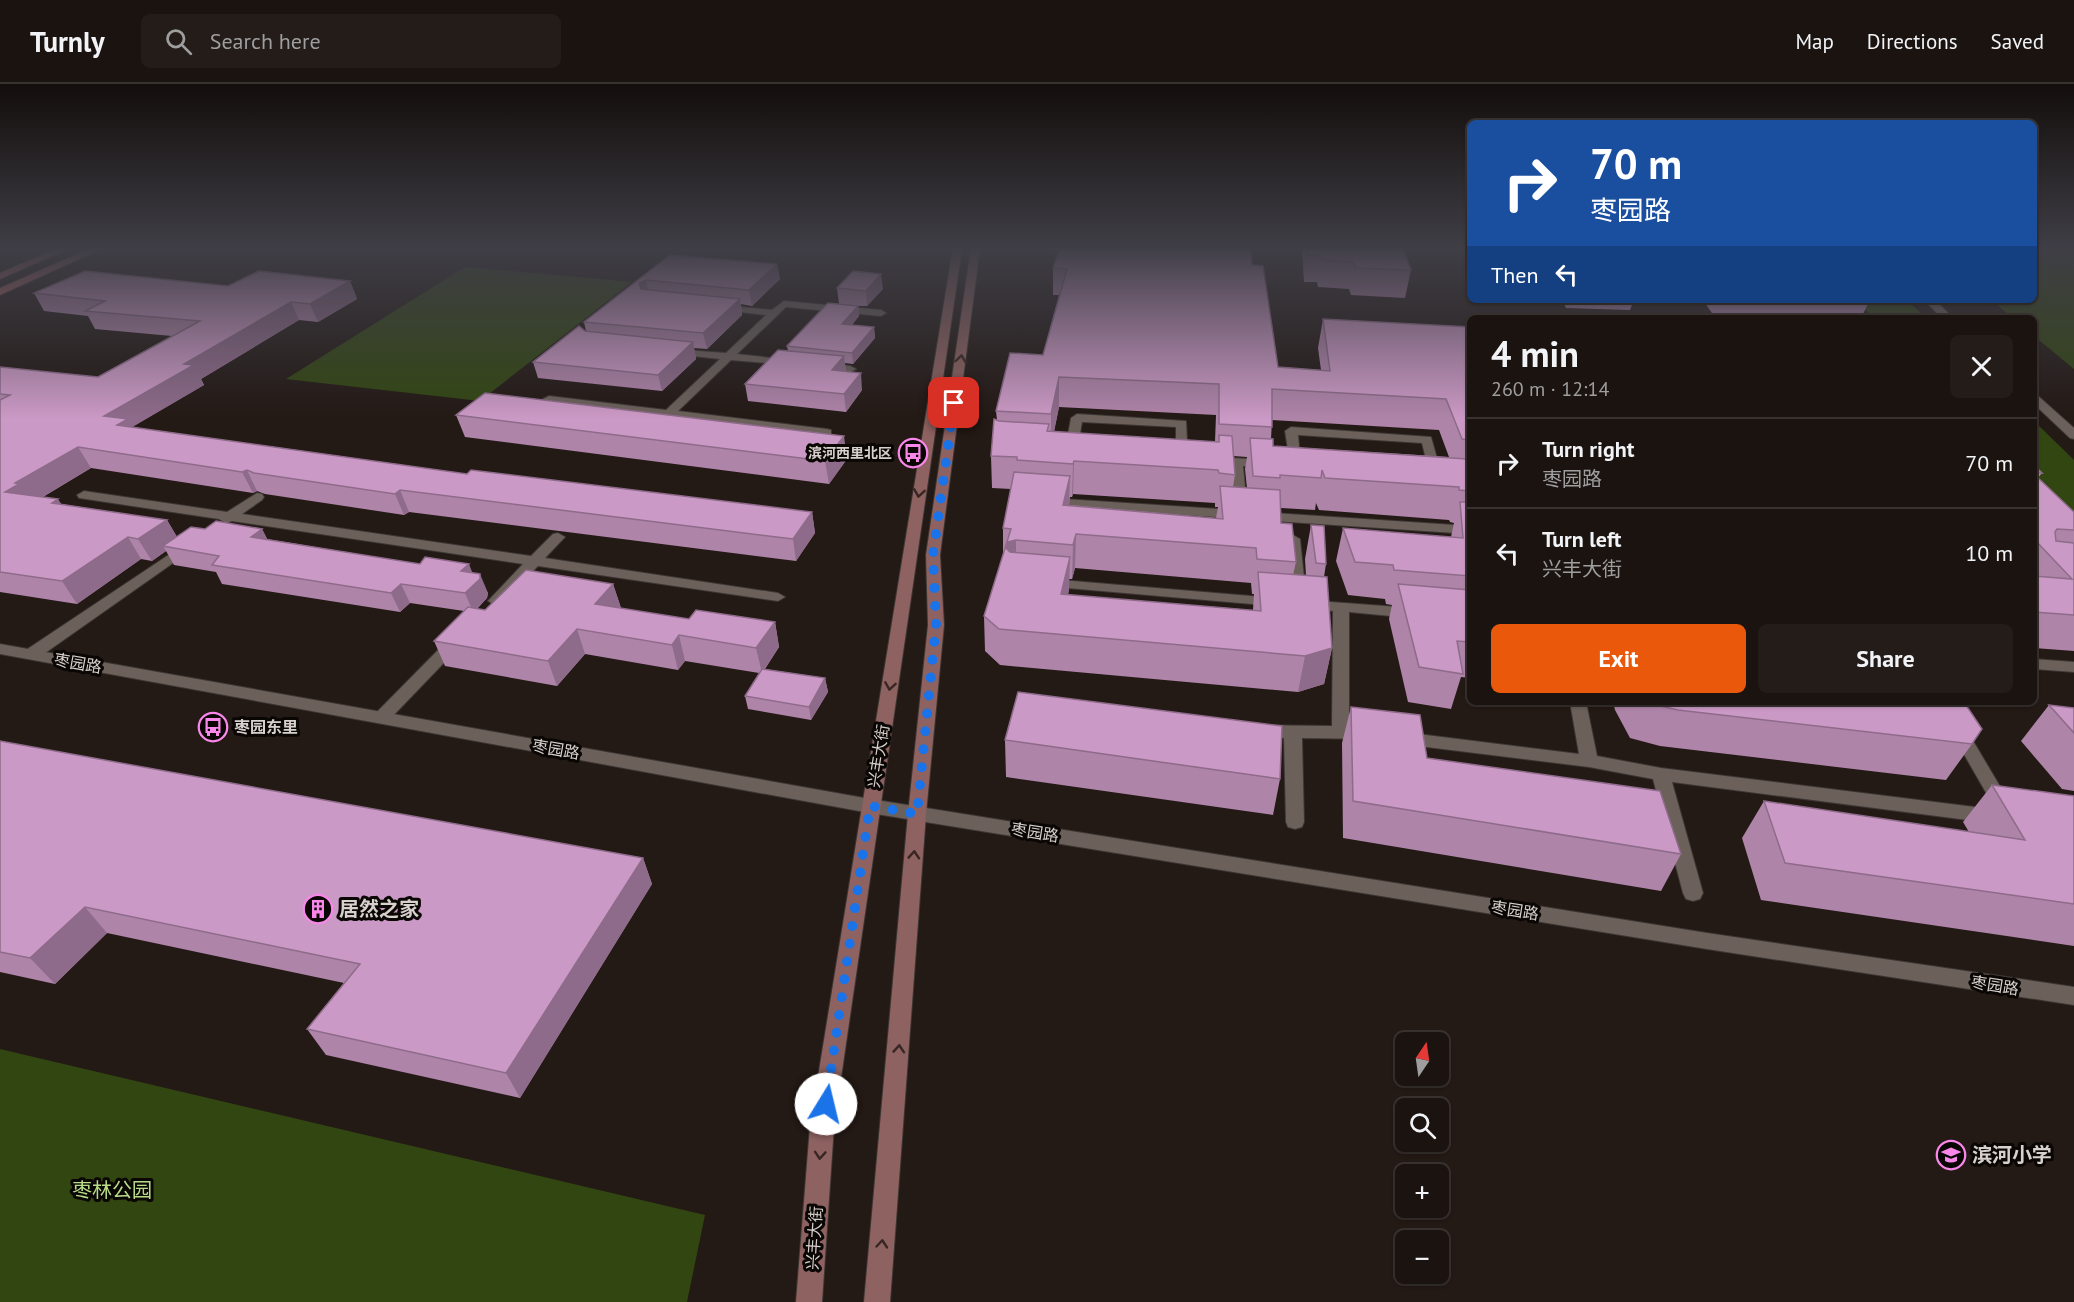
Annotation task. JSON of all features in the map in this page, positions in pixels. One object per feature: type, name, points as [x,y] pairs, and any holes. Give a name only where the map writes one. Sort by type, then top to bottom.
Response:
[{"type":"main road","name":"兴丰大街","points":[[809,1302],[822,1126],[949,305]]},
{"type":"main road","points":[[877,1302],[917,814],[936,625],[933,555],[968,305]]},
{"type":"street","points":[[668,414],[783,305]]},
{"type":"street","points":[[792,305],[881,314]]},
{"type":"street","points":[[706,306],[774,313]]},
{"type":"street","points":[[659,349],[850,369]]},
{"type":"street","points":[[549,399],[827,433]]},
{"type":"street","points":[[2037,401],[2074,435]]},
{"type":"street","points":[[1071,451],[1077,418],[1182,424],[1188,459],[1301,467],[1291,431],[1427,440],[1435,476]]},
{"type":"street","points":[[1236,462],[1240,515]]},
{"type":"street","points":[[84,495],[778,597]]},
{"type":"street","points":[[32,654],[257,497]]},
{"type":"street","points":[[1035,501],[1467,530]]},
{"type":"street","points":[[1291,518],[1300,604]]},
{"type":"street","points":[[486,610],[558,537]]},
{"type":"street","points":[[1039,583],[1423,614]]},
{"type":"street","points":[[1340,730],[1341,607]]},
{"type":"street","points":[[381,718],[470,627]]},
{"type":"street","name":"枣园路","points":[[0,649],[917,814],[1707,941],[2074,996]]},
{"type":"street","points":[[2037,664],[2074,667]]},
{"type":"street","points":[[1579,705],[1589,760]]},
{"type":"street","points":[[1246,730],[1293,735],[1340,730],[1589,760],[1661,774],[2010,819],[1944,705]]},
{"type":"street","points":[[1293,735],[1294,822]]},
{"type":"street","points":[[1661,774],[1693,893]]},
{"type":"green space","points":[[405,305],[603,305],[480,401],[286,379]]},
{"type":"green space","points":[[1860,305],[1912,305],[1923,315],[1872,315]]},
{"type":"green space","points":[[1997,305],[2074,305],[2074,369],[2037,338],[2037,315],[2009,315]]},
{"type":"green space","points":[[2037,424],[2074,460],[2074,534],[2037,492]]},
{"type":"green space","name":"枣林公园","points":[[0,1049],[705,1215],[687,1302],[0,1302]]},
{"type":"building","points":[[97,305],[286,305],[184,364],[194,365],[104,416],[128,419],[117,425],[467,474],[471,470],[812,512],[793,539],[400,490],[395,494],[254,473],[247,470],[242,472],[78,447],[15,483],[19,484],[5,492],[58,499],[52,503],[167,520],[138,539],[128,537],[62,581],[0,572],[0,400],[10,395],[0,394],[0,367],[98,377],[200,321],[85,311]]},
{"type":"building","points":[[606,305],[734,305],[703,333],[584,322]]},
{"type":"building","points":[[826,305],[858,306],[842,324],[874,327],[852,353],[787,346]]},
{"type":"building","points":[[1057,305],[1269,305],[1278,367],[1330,371],[1323,319],[1467,327],[1467,440],[1462,439],[1446,399],[1272,389],[1272,427],[1219,424],[1219,384],[1059,377],[1051,414],[996,411],[1010,353],[1043,355]]},
{"type":"building","points":[[579,326],[585,331],[693,342],[658,375],[533,362]]},
{"type":"building","points":[[778,350],[844,356],[832,370],[861,373],[844,394],[745,384]]},
{"type":"building","points":[[485,393],[844,436],[825,461],[456,415]]},
{"type":"building","points":[[994,419],[1049,424],[1047,431],[1219,442],[1219,435],[1232,436],[1235,475],[1219,473],[1218,470],[1074,461],[1073,464],[991,456]]},
{"type":"building","points":[[1250,438],[1273,439],[1273,446],[1467,459],[1467,491],[1459,490],[1459,487],[1325,478],[1322,470],[1321,478],[1253,476]]},
{"type":"building","points":[[1014,472],[1070,476],[1063,505],[1223,519],[1220,486],[1280,490],[1281,523],[1292,524],[1296,562],[1257,559],[1256,548],[1076,534],[1073,545],[1016,540],[1008,542],[1006,548],[1010,552],[1070,557],[1061,594],[1261,611],[1258,572],[1327,577],[1332,648],[1305,656],[999,629],[984,616],[1011,529],[1003,528]]},
{"type":"building","points":[[2037,477],[2074,512],[2074,530],[2057,529],[2055,532],[2056,541],[2074,543],[2074,615],[2037,612],[2037,576],[2072,579],[2037,542]]},
{"type":"building","points":[[1460,502],[1467,502],[1467,576],[1394,570],[1393,565],[1355,562],[1343,528],[1463,538]]},
{"type":"building","points":[[216,521],[262,529],[251,537],[420,564],[425,557],[469,564],[461,571],[480,574],[480,579],[465,593],[401,584],[391,593],[212,565],[219,556],[163,546],[191,527],[205,529]]},
{"type":"building","points":[[1311,525],[1324,526],[1326,564],[1316,563]]},
{"type":"building","points":[[526,570],[613,584],[595,604],[689,619],[696,610],[775,622],[756,648],[679,635],[672,645],[577,629],[548,661],[434,641],[468,607],[485,610]]},
{"type":"building","points":[[1398,584],[1467,590],[1467,642],[1457,641],[1463,674],[1419,667]]},
{"type":"building","points":[[762,669],[825,678],[809,707],[745,696]]},
{"type":"building","points":[[1018,692],[1282,726],[1280,779],[1005,740]]},
{"type":"building","points":[[1656,705],[1966,705],[1982,729],[1972,744],[1678,710]]},
{"type":"building","points":[[2049,705],[2074,708],[2074,733]]},
{"type":"building","points":[[1351,707],[1420,715],[1427,758],[1660,791],[1681,854],[1353,801]]},
{"type":"building","name":"居然之家","points":[[0,741],[643,858],[506,1073],[307,1029],[360,964],[85,907],[30,958],[0,952]]},
{"type":"building","points":[[1992,785],[2074,796],[2074,904],[1785,863],[1764,801],[2025,840]]},
{"type":"place","name":"滨河西里北区","points":[[913,453]]},
{"type":"place","name":"枣园东里","points":[[213,727]]},
{"type":"place","name":"居然之家","points":[[318,909]]},
{"type":"place","name":"滨河小学","points":[[1951,1155]]},
{"type":"route","points":[[826,1104],[870,806],[917,814],[936,625],[933,555],[954,403]]}]
